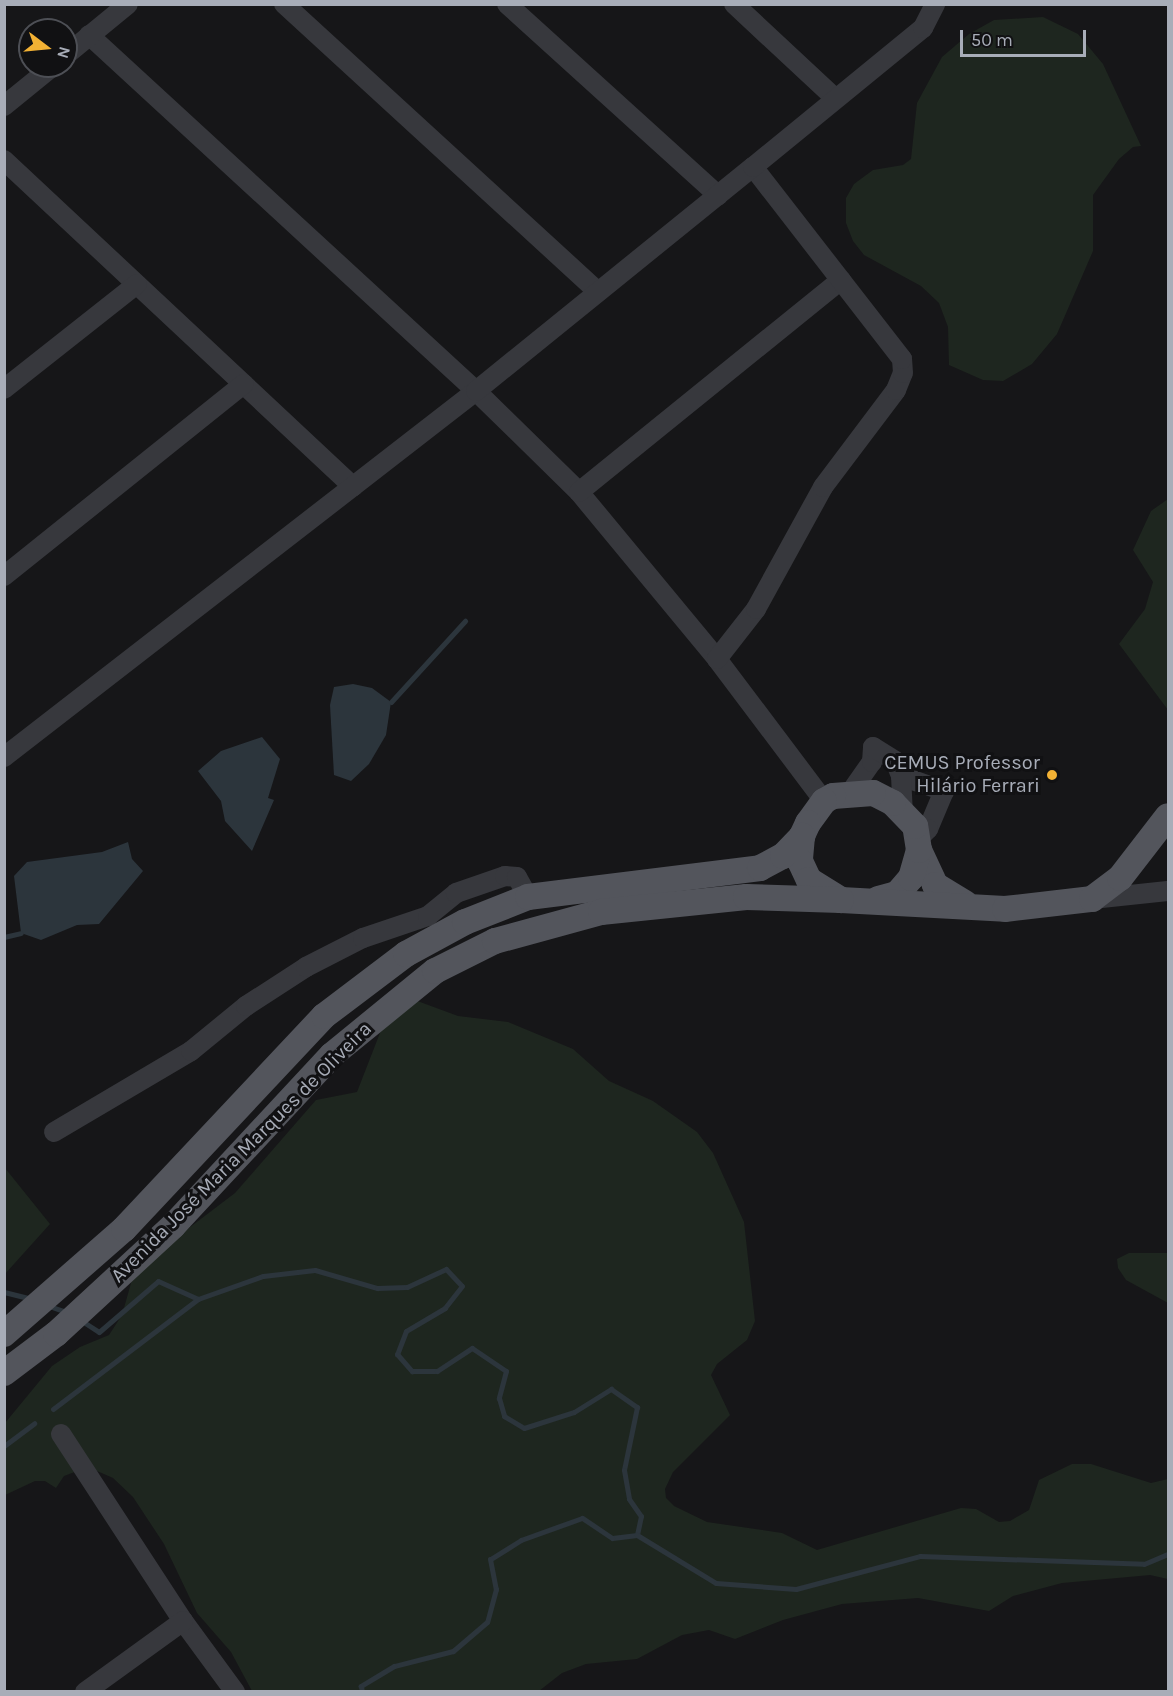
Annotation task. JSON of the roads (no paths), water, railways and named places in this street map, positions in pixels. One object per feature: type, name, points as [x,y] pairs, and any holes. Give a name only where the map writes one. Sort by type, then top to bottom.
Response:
[{"type":"main road","points":[[973,907],[939,890],[930,878],[919,844],[903,811],[873,793],[850,793],[824,801],[802,836],[800,861],[809,880],[842,900],[878,899],[973,907],[1005,909],[1092,899],[1120,878],[1168,816]]},
{"type":"main road","name":"Avenida José Maria Marques de Oliveira","points":[[4,1334],[139,1214],[300,1039],[350,993],[435,937],[528,897],[672,877],[748,872],[783,856],[802,836]]},
{"type":"main road","points":[[878,899],[897,894],[907,885],[919,844]]},
{"type":"main road","name":"Avenida José Maria Marques de Oliveira","points":[[4,1373],[75,1316],[173,1226],[333,1055],[435,971],[495,941],[601,912],[746,897],[842,900]]},
{"type":"street","points":[[78,45],[128,4]]},
{"type":"street","points":[[284,4],[598,292]]},
{"type":"street","points":[[507,4],[718,195]]},
{"type":"street","points":[[734,4],[836,99]]},
{"type":"street","points":[[4,757],[476,391],[753,167],[922,28],[935,4]]},
{"type":"street","points":[[89,35],[476,391],[579,492],[717,659],[824,801]]},
{"type":"street","points":[[4,106],[38,78]]},
{"type":"street","points":[[4,159],[353,487]]},
{"type":"street","points":[[717,659],[756,609],[823,487],[902,380],[902,359],[753,167]]},
{"type":"street","points":[[579,492],[841,280]]},
{"type":"street","points":[[4,389],[137,284]]},
{"type":"street","points":[[4,576],[244,384]]},
{"type":"street","points":[[850,793],[872,762],[873,747],[895,761],[901,776],[903,811]]},
{"type":"street","points":[[901,776],[944,791],[919,844]]},
{"type":"street","points":[[54,1132],[191,1051],[246,1006],[306,967],[363,938],[428,916],[456,893],[505,876],[517,877],[528,897]]},
{"type":"street","points":[[1092,899],[1168,891]]},
{"type":"street","points":[[61,1434],[183,1622],[235,1692]]},
{"type":"street","points":[[85,1692],[183,1622]]},
{"type":"waterway","points":[[391,702],[465,621]]},
{"type":"waterway","points":[[4,937],[21,933]]},
{"type":"waterway","points":[[82,1321],[99,1332],[158,1281],[198,1299],[263,1276],[315,1270],[377,1288],[407,1287],[446,1269],[462,1286],[445,1308],[406,1331],[397,1354],[412,1371],[437,1371],[472,1348],[506,1371],[499,1398],[504,1416],[524,1428],[574,1412],[611,1389],[637,1407],[624,1470],[629,1499],[641,1516],[637,1535],[612,1538],[582,1518],[521,1540],[490,1559],[496,1589],[487,1622],[453,1651],[394,1666],[361,1686],[362,1692]]},
{"type":"waterway","points":[[4,1292],[32,1299]]},
{"type":"waterway","points":[[53,1409],[198,1299]]},
{"type":"waterway","points":[[49,1306],[69,1313]]},
{"type":"waterway","points":[[4,1446],[34,1423]]},
{"type":"waterway","points":[[637,1535],[716,1583],[796,1589],[920,1556],[1144,1564],[1168,1554]]},
{"type":"place","name":"CEMUS Professor Hilário Ferrari","points":[[1052,775]]}]
